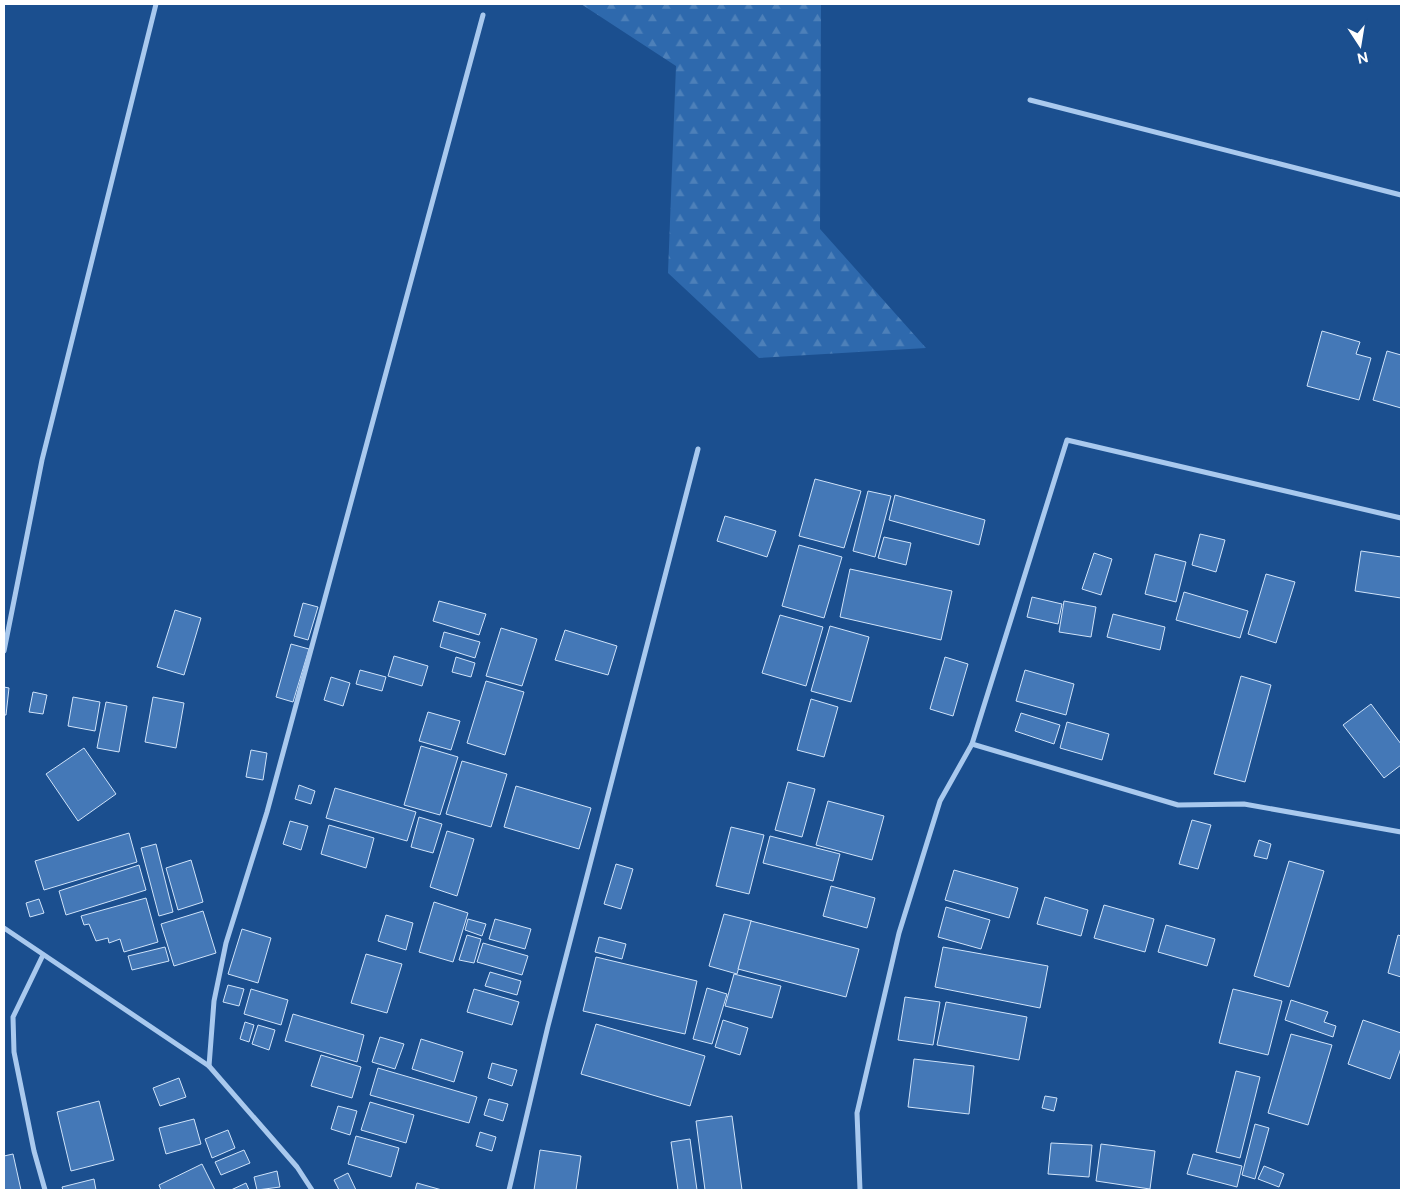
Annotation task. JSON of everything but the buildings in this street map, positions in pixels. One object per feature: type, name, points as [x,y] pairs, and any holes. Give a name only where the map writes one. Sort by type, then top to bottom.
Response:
[{"type":"street","points":[[4,650],[42,460],[156,4]]},
{"type":"street","points":[[209,1066],[214,1001],[226,943],[267,812],[483,15]]},
{"type":"street","points":[[1030,100],[1401,195]]},
{"type":"street","points":[[860,1190],[857,1113],[899,933],[940,801],[972,744],[1067,440],[1401,518]]},
{"type":"street","points":[[509,1190],[548,1026],[698,449]]},
{"type":"street","points":[[972,744],[1178,804],[1244,804],[1401,832]]},
{"type":"street","points":[[4,928],[209,1066],[297,1167],[312,1190]]},
{"type":"street","points":[[43,955],[13,1017],[14,1052],[34,1151],[45,1190]]},
{"type":"green space","points":[[581,4],[821,4],[820,229],[926,348],[759,358],[668,273],[676,66]]}]
